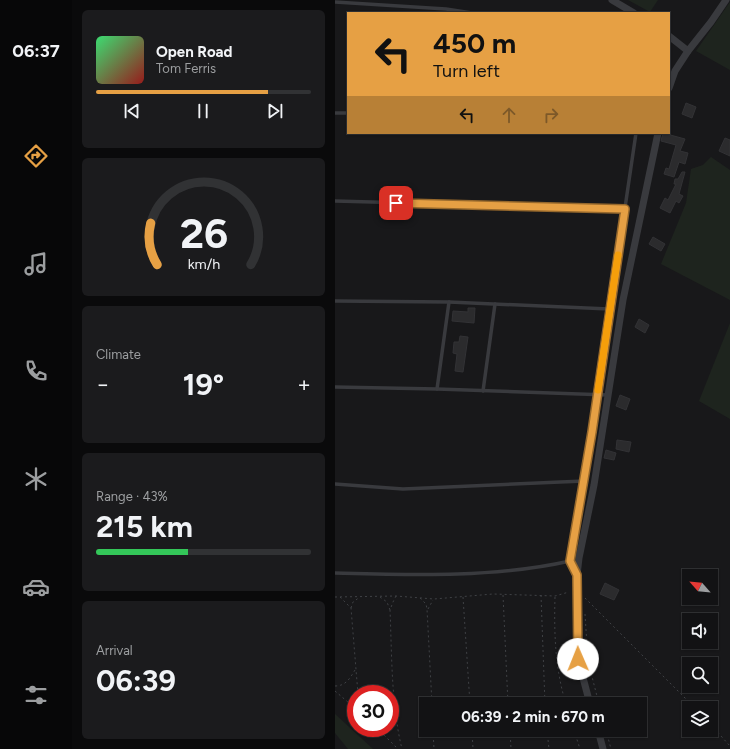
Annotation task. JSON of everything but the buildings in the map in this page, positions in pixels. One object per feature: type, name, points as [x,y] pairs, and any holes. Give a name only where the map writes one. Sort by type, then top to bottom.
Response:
[{"type":"street","points":[[612,0],[632,12]]},
{"type":"street","points":[[670,85],[675,71],[688,51],[726,0]]},
{"type":"street","points":[[670,37],[688,51]]},
{"type":"street","points":[[588,697],[578,659],[577,575],[582,541],[594,485],[623,300],[658,134]]},
{"type":"street","points":[[600,737],[603,749]]},
{"type":"lane","points":[[335,2],[446,9],[466,12]]},
{"type":"lane","points":[[335,113],[347,113]]},
{"type":"lane","points":[[577,575],[570,561],[598,395],[609,309],[636,134]]},
{"type":"lane","points":[[335,201],[625,209]]},
{"type":"lane","points":[[335,301],[449,302],[609,309]]},
{"type":"lane","points":[[437,389],[449,302]]},
{"type":"lane","points":[[483,390],[495,304]]},
{"type":"lane","points":[[335,388],[483,390],[608,395]]},
{"type":"lane","points":[[335,484],[403,488],[584,481]]},
{"type":"lane","points":[[335,573],[441,574],[487,572],[545,566],[570,561]]},
{"type":"path","points":[[335,597],[396,596],[434,599],[493,594],[555,596],[578,590]]},
{"type":"path","points":[[503,595],[508,697]]},
{"type":"path","points":[[541,595],[545,697]]},
{"type":"path","points":[[357,685],[351,608],[353,602],[360,596]]},
{"type":"path","points":[[380,596],[387,602],[390,610],[394,685]]},
{"type":"path","points":[[390,610],[396,596]]},
{"type":"path","points":[[555,596],[557,663],[563,697]]},
{"type":"path","points":[[339,597],[351,608]]},
{"type":"path","points":[[463,597],[470,697]]},
{"type":"path","points":[[584,604],[584,597],[688,701]]},
{"type":"path","points":[[420,598],[426,604],[427,609],[432,697]]},
{"type":"path","points":[[427,609],[434,599]]},
{"type":"path","points":[[585,611],[588,661],[597,697]]},
{"type":"path","points":[[335,686],[339,686],[348,681],[356,670]]},
{"type":"path","points":[[335,692],[347,702]]},
{"type":"path","points":[[718,733],[730,746]]},
{"type":"path","points":[[399,736],[402,749]]},
{"type":"path","points":[[386,737],[398,749]]},
{"type":"path","points":[[433,737],[434,749]]},
{"type":"path","points":[[472,737],[473,749]]},
{"type":"path","points":[[510,737],[511,749]]},
{"type":"path","points":[[548,737],[549,749]]},
{"type":"path","points":[[576,737],[580,749]]},
{"type":"path","points":[[608,737],[611,749]]},
{"type":"shaded area","points":[[628,0],[658,0],[650,12]]},
{"type":"shaded area","points":[[730,2],[730,70],[696,51]]},
{"type":"shaded area","points":[[711,157],[730,170],[730,300],[661,264],[686,203],[691,169],[703,165]]},
{"type":"shaded area","points":[[730,323],[730,419],[699,401]]},
{"type":"shaded area","points":[[335,714],[347,725],[347,737],[360,737],[373,749],[348,749],[335,733]]},
{"type":"slow traffic","points":[[598,390],[618,255]]},
{"type":"route","points":[[396,203],[625,209],[592,432],[570,561],[577,575],[578,659]]}]
